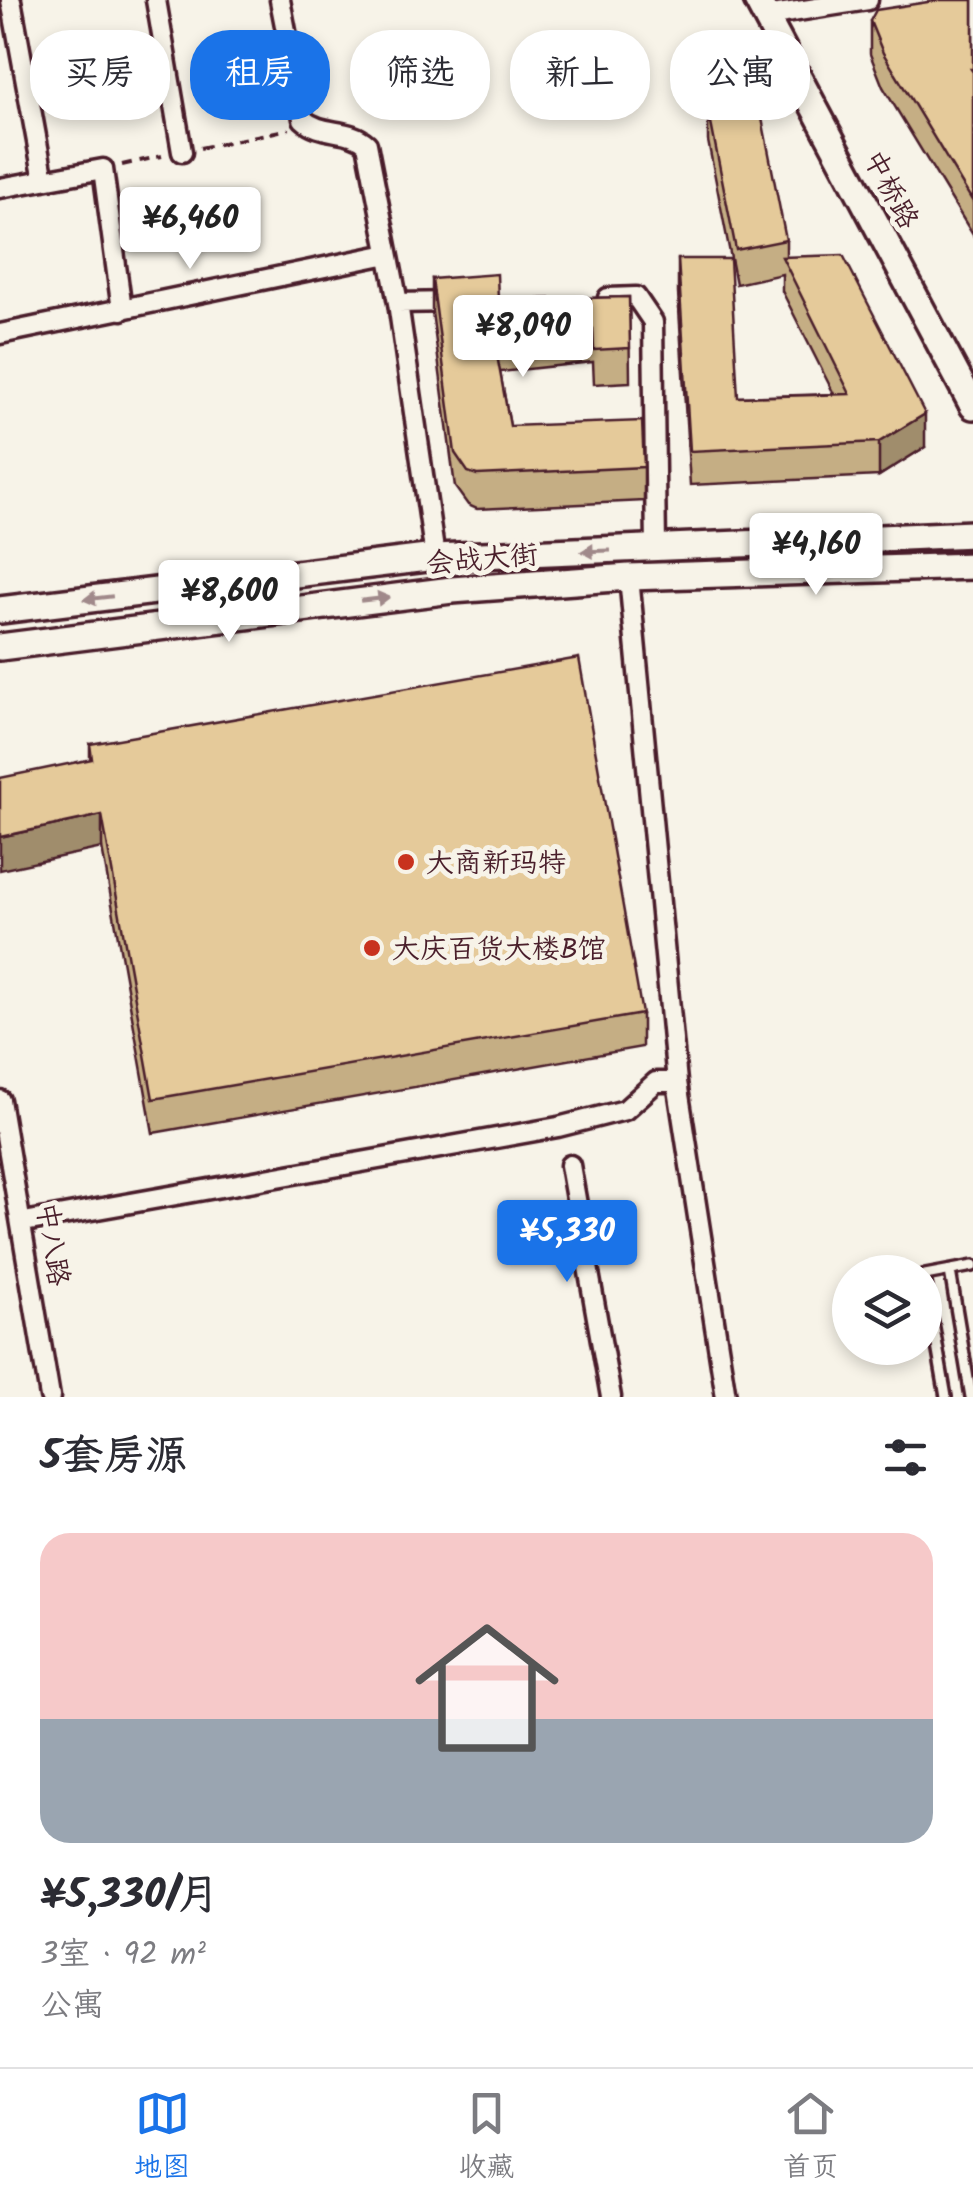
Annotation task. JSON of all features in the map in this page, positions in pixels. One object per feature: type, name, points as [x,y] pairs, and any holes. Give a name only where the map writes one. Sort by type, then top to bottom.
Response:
[{"type":"main road","name":"中桥路","points":[[762,8],[973,406]]},
{"type":"main road","points":[[0,610],[434,556],[973,534]]},
{"type":"main road","name":"会战大街","points":[[0,647],[452,590],[629,577],[973,566]]},
{"type":"street","points":[[11,0],[44,180]]},
{"type":"street","points":[[156,0],[182,152]]},
{"type":"street","points":[[280,0],[303,119],[309,124],[357,135],[367,144],[398,303],[434,556]]},
{"type":"street","points":[[762,8],[868,0]]},
{"type":"street","points":[[0,188],[103,169],[122,310]]},
{"type":"street","points":[[0,334],[388,254]]},
{"type":"street","points":[[596,298],[636,297],[653,322],[656,548]]},
{"type":"street","points":[[398,303],[477,301]]},
{"type":"street","points":[[629,577],[677,1082],[726,1397]]},
{"type":"street","points":[[24,1222],[558,1126],[625,1110],[656,1082],[677,1082]]},
{"type":"street","name":"中八路","points":[[0,1100],[24,1222],[50,1397]]},
{"type":"street","points":[[570,1165],[611,1397]]},
{"type":"lane","points":[[942,1273],[973,1266]]},
{"type":"lane","points":[[950,1271],[971,1397]]},
{"type":"lane","points":[[940,1365],[946,1397]]},
{"type":"path","points":[[103,169],[309,124]]},
{"type":"building","points":[[941,0],[973,0],[973,202],[883,53],[870,21],[876,10]]},
{"type":"building","points":[[710,120],[762,120],[786,240],[736,250]]},
{"type":"building","points":[[843,255],[925,414],[879,442],[690,451],[678,259],[730,259],[738,397],[850,394],[782,257]]},
{"type":"building","points":[[497,274],[498,300],[629,297],[630,348],[594,350],[593,329],[494,339],[510,426],[642,421],[644,467],[477,475],[468,472],[455,453],[432,279]]},
{"type":"building","name":"大庆百货大楼B馆","points":[[579,658],[642,1014],[153,1099],[102,815],[0,837],[0,778],[92,759],[90,744]]},
{"type":"place","name":"大商新玛特","points":[[406,862]]},
{"type":"place","name":"大庆百货大楼B馆","points":[[372,948]]}]
